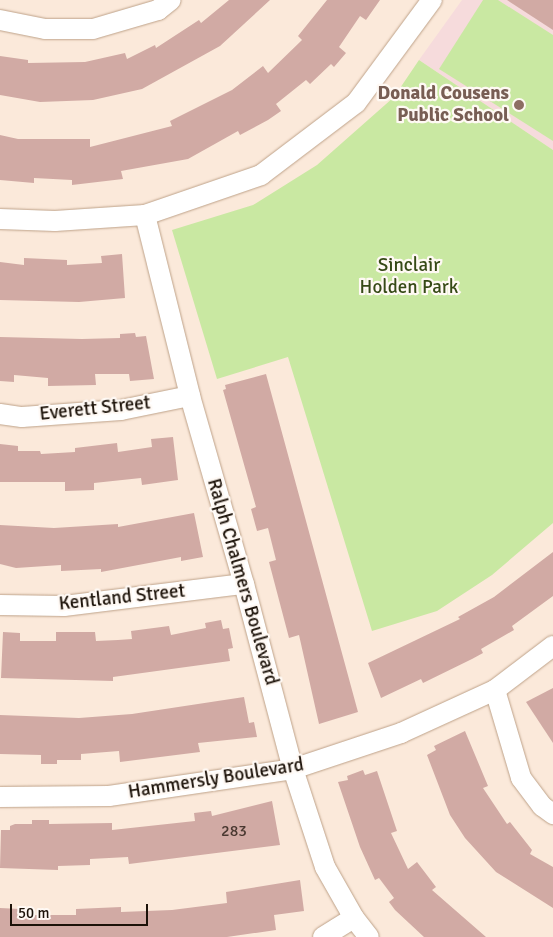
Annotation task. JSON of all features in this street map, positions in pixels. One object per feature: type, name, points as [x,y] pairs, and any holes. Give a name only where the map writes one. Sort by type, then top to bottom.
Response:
[{"type":"street","points":[[0,20],[45,28],[93,29],[158,10],[171,0]]},
{"type":"street","points":[[0,219],[55,221],[146,215],[261,175],[356,103],[432,0]]},
{"type":"street","name":"Ralph Chalmers Boulevard","points":[[146,215],[190,396],[244,584],[293,770],[325,867],[354,918],[369,937]]},
{"type":"street","name":"Everett Street","points":[[0,414],[22,417],[121,410],[190,396]]},
{"type":"street","name":"Kentland Street","points":[[0,605],[64,606],[244,584]]},
{"type":"street","name":"Hammersly Boulevard","points":[[0,797],[109,796],[293,770],[401,733],[495,690],[553,646]]},
{"type":"street","points":[[495,690],[521,778],[542,806],[553,814]]},
{"type":"street","points":[[323,937],[354,918]]},
{"type":"shaded area","name":"Donald Cousens Public School","points":[[462,0],[553,0],[553,150],[419,60]]},
{"type":"green space","name":"Donald Cousens Public School","points":[[483,0],[498,0],[553,35],[553,141],[439,69]]},
{"type":"green space","name":"Sinclair Holden Park","points":[[419,60],[553,150],[553,523],[492,575],[437,611],[372,631],[288,357],[217,379],[172,230],[253,205],[317,165],[394,97]]},
{"type":"building","points":[[229,0],[270,0],[220,46],[142,89],[93,100],[40,102],[0,95],[0,56],[28,60],[28,63],[85,62],[125,53],[127,59],[155,45],[156,48],[199,20],[201,23]]},
{"type":"building","points":[[327,0],[380,0],[366,20],[360,16],[339,47],[346,53],[334,67],[331,64],[310,84],[306,80],[276,104],[281,111],[268,120],[240,135],[238,131],[188,159],[121,171],[123,179],[72,185],[72,180],[34,178],[34,183],[0,180],[0,135],[18,139],[90,139],[90,147],[172,126],[170,121],[232,90],[263,66],[268,73],[302,40],[298,36]]},
{"type":"building","points":[[507,0],[553,0],[553,30]]},
{"type":"building","points":[[122,254],[125,298],[79,302],[0,300],[0,262],[24,265],[24,258],[67,260],[67,265],[102,263],[101,256]]},
{"type":"building","points":[[135,333],[136,337],[146,336],[154,379],[130,381],[129,374],[95,374],[96,385],[48,386],[48,378],[14,375],[14,382],[0,381],[0,337],[120,338],[120,334]]},
{"type":"building","points":[[266,374],[358,712],[319,724],[299,635],[289,638],[269,562],[276,560],[268,528],[257,531],[251,509],[256,507],[223,390],[226,389],[225,385]]},
{"type":"building","points":[[173,437],[178,480],[142,485],[141,478],[94,483],[94,490],[65,491],[65,482],[0,482],[0,444],[18,446],[18,451],[40,451],[41,454],[75,452],[75,448],[117,443],[118,452],[152,447],[151,439]]},
{"type":"building","points":[[194,513],[203,557],[181,561],[181,557],[101,572],[101,569],[61,571],[61,565],[16,568],[0,564],[0,525],[54,528],[118,524],[118,527]]},
{"type":"building","points":[[553,552],[553,596],[512,626],[514,630],[481,649],[483,653],[472,659],[423,683],[421,679],[381,698],[368,663],[460,619],[458,617],[494,597]]},
{"type":"building","points":[[221,620],[223,629],[229,628],[233,648],[228,649],[230,661],[113,677],[113,681],[1,678],[3,632],[20,633],[20,641],[56,641],[56,632],[95,632],[96,641],[118,640],[132,639],[131,631],[169,626],[171,635],[206,628],[205,623]]},
{"type":"building","points":[[553,688],[553,743],[526,702]]},
{"type":"building","points":[[244,697],[249,723],[254,722],[257,737],[198,743],[200,752],[120,762],[119,751],[81,754],[81,760],[57,760],[57,764],[41,764],[41,755],[0,754],[0,715],[79,718],[132,714]]},
{"type":"building","points":[[465,731],[488,786],[483,788],[507,824],[510,822],[532,850],[530,854],[553,867],[553,908],[496,872],[465,838],[450,815],[427,755],[436,750],[434,746]]},
{"type":"building","points":[[363,770],[365,775],[377,771],[397,831],[391,833],[408,869],[417,862],[436,887],[432,890],[486,937],[424,937],[389,902],[394,898],[379,878],[375,880],[360,847],[338,782],[348,780],[347,776]]},
{"type":"building","points":[[272,801],[280,845],[129,864],[128,857],[90,859],[90,865],[58,866],[58,870],[0,868],[1,830],[10,830],[10,826],[15,824],[32,824],[32,820],[49,820],[49,824],[112,823],[112,830],[195,821],[194,813],[211,811],[212,816]]},
{"type":"building","points":[[300,880],[304,911],[274,915],[276,930],[227,937],[0,937],[0,908],[20,909],[20,915],[76,915],[76,909],[121,907],[121,912],[172,910],[227,903],[226,892]]},
{"type":"place","name":"Donald Cousens Public School","points":[[519,105]]}]
